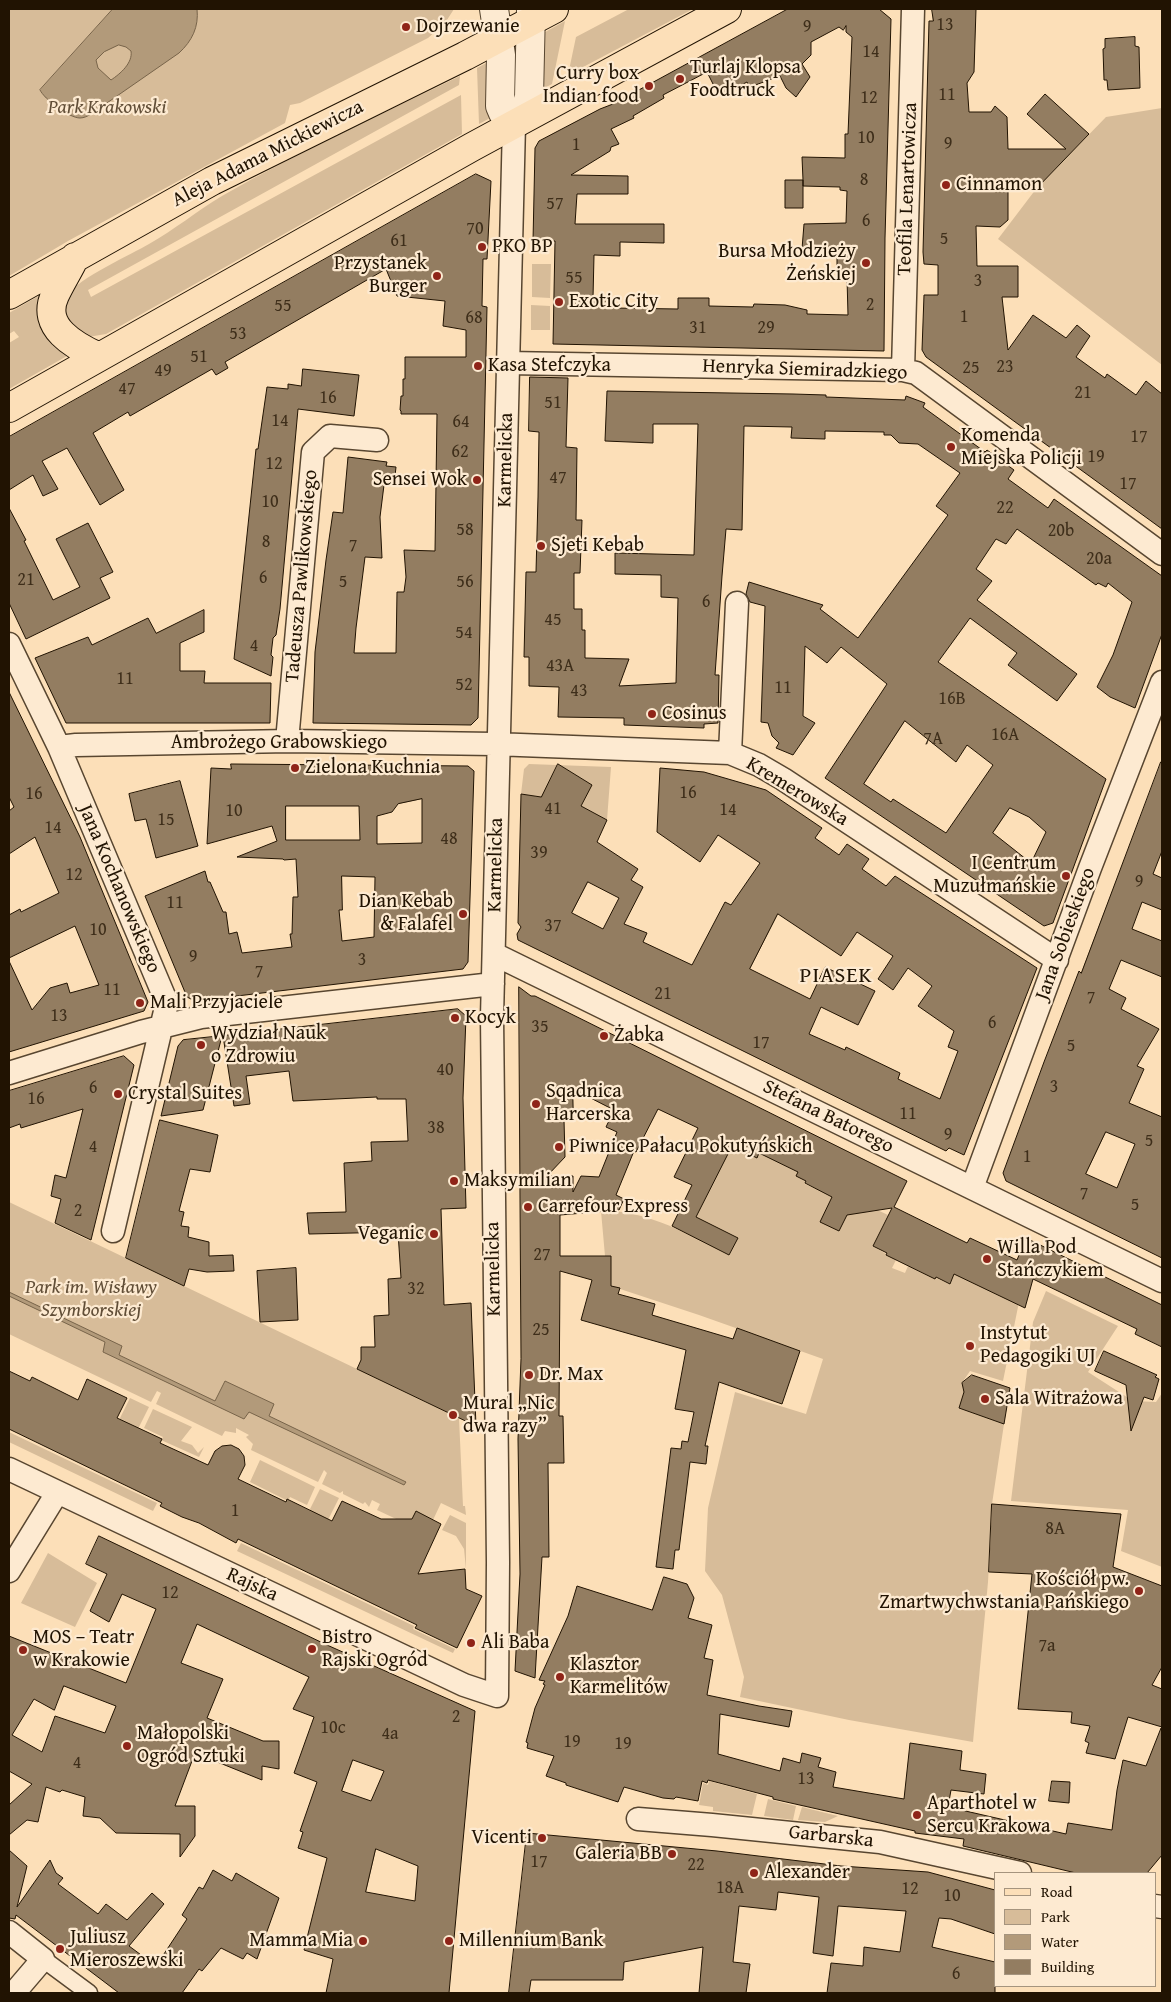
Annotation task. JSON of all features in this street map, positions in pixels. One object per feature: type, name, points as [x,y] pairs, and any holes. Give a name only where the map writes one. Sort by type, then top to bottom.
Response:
[{"type":"main road","points":[[9,408],[514,124],[726,9]]},
{"type":"main road","name":"Aleja Adama Mickiewicza","points":[[9,295],[245,164],[499,38],[539,13]]},
{"type":"main road","points":[[75,257],[55,295],[51,311],[53,318],[66,339],[98,357]]},
{"type":"street","points":[[494,9],[501,54],[500,106],[503,113],[514,124],[526,107],[529,97],[539,13]]},
{"type":"street","name":"Teofila Lenartowicza","points":[[904,370],[913,9]]},
{"type":"street","name":"Karmelicka","points":[[497,1696],[498,1553],[492,1077],[493,984],[514,124]]},
{"type":"street","name":"Henryka Siemiradzkiego","points":[[508,363],[904,370],[916,373],[1162,554]]},
{"type":"street","name":"Tadeusza Pawlikowskiego","points":[[289,740],[289,720],[312,452],[330,436],[378,440]]},
{"type":"street","points":[[730,753],[737,603]]},
{"type":"street","name":"Jana Kochanowskiego","points":[[9,644],[59,747],[167,1002],[113,1231]]},
{"type":"street","name":"Jana Sobieskiego","points":[[972,1188],[1090,868],[1162,682]]},
{"type":"street","name":"Ambrożego Grabowskiego","points":[[59,747],[289,740],[499,744]]},
{"type":"street","name":"Kremerowska","points":[[499,744],[730,753],[759,765],[783,779],[1057,960]]},
{"type":"street","name":"Stefana Batorego","points":[[494,954],[1162,1281]]},
{"type":"street","points":[[9,1073],[162,1026],[201,1017],[493,984]]},
{"type":"street","name":"Rajska","points":[[9,1469],[464,1685],[497,1696]]},
{"type":"street","points":[[9,1571],[57,1493]]},
{"type":"street","name":"Garbarska","points":[[638,1819],[712,1824],[880,1842],[1015,1872]]},
{"type":"street","points":[[9,1932],[89,1993]]},
{"type":"street","points":[[14,1993],[43,1959]]},
{"type":"green space","name":"Park Krakowski","points":[[9,9],[454,9],[445,23],[428,38],[300,103],[290,105],[285,123],[68,241],[9,276]]},
{"type":"green space","points":[[629,9],[693,9],[568,75],[576,37]]},
{"type":"green space","points":[[565,21],[552,84],[537,92],[538,36]]},
{"type":"green space","points":[[492,60],[492,117],[479,124],[477,68]]},
{"type":"green space","points":[[460,76],[459,85],[88,290],[91,297],[461,95],[462,134],[106,334],[88,337],[68,319],[65,308],[69,294],[82,281],[93,274],[158,239],[213,202],[280,164]]},
{"type":"green space","points":[[1162,108],[1162,365],[998,239],[1036,189],[1106,117]]},
{"type":"green space","points":[[532,264],[551,264],[550,298],[532,297]]},
{"type":"green space","points":[[42,294],[67,356],[9,389],[9,343],[19,337],[14,331],[9,334],[9,313]]},
{"type":"green space","points":[[531,305],[550,306],[550,330],[531,330]]},
{"type":"green space","points":[[529,764],[557,765],[541,797],[521,794],[524,769]]},
{"type":"green space","points":[[560,765],[611,767],[607,820],[581,806],[592,785]]},
{"type":"green space","points":[[730,1139],[756,1158],[759,1153],[798,1171],[806,1181],[805,1184],[816,1189],[820,1183],[888,1215],[873,1246],[896,1260],[892,1268],[905,1273],[908,1266],[950,1284],[955,1272],[1019,1302],[1003,1381],[970,1371],[962,1383],[965,1389],[959,1408],[1004,1424],[992,1504],[988,1582],[973,1742],[849,1720],[740,1697],[744,1677],[722,1595],[705,1571],[708,1508],[735,1392],[806,1414],[823,1359],[611,1286],[611,1257],[605,1256],[601,1211],[618,1211],[651,1219],[683,1232],[729,1255],[738,1238],[696,1217],[731,1147]]},
{"type":"green space","name":"Park im. Wisławy Szymborskiej","points":[[9,1202],[459,1418],[463,1506],[465,1506],[466,1515],[441,1503],[433,1520],[416,1511],[409,1525],[377,1510],[380,1504],[372,1500],[369,1507],[365,1502],[363,1504],[343,1494],[343,1491],[340,1493],[322,1484],[327,1473],[324,1470],[318,1482],[251,1450],[253,1444],[246,1437],[249,1435],[236,1428],[236,1433],[225,1431],[222,1436],[156,1404],[161,1393],[157,1391],[151,1402],[9,1334]]},
{"type":"green space","points":[[1046,1291],[1118,1326],[1088,1372],[1133,1401],[1156,1402],[1162,1393],[1162,1567],[1121,1551],[1128,1510],[1011,1501],[1033,1322]]},
{"type":"green space","points":[[130,1398],[149,1407],[138,1429],[119,1420]]},
{"type":"green space","points":[[153,1409],[192,1427],[181,1441],[192,1445],[198,1453],[204,1447],[199,1457],[161,1440],[163,1437],[144,1428]]},
{"type":"green space","points":[[9,1432],[157,1503],[153,1511],[9,1442]]},
{"type":"green space","points":[[260,1460],[315,1487],[307,1505],[290,1497],[288,1501],[250,1482]]},
{"type":"green space","points":[[320,1489],[339,1498],[328,1520],[309,1511]]},
{"type":"green space","points":[[450,1515],[466,1523],[466,1569],[464,1549],[456,1536],[442,1530]]},
{"type":"green space","points":[[241,1543],[414,1626],[413,1629],[455,1649],[453,1653],[237,1551]]},
{"type":"green space","points":[[48,1553],[97,1583],[75,1627],[21,1603]]},
{"type":"green space","points":[[709,1781],[757,1794],[752,1815],[713,1811],[713,1807],[699,1805],[703,1783],[708,1785]]},
{"type":"green space","points":[[768,1799],[796,1806],[793,1820],[764,1816]]},
{"type":"green space","points":[[802,1807],[838,1816],[825,1822],[798,1820]]},
{"type":"water","points":[[113,9],[197,9],[197,22],[194,33],[188,44],[179,53],[89,115],[80,118],[64,112],[42,94],[40,90]],"holes":[[[119,45],[131,51],[130,60],[122,71],[111,80],[98,68],[96,60],[104,52]]]},
{"type":"water","points":[[9,1292],[122,1346],[119,1355],[215,1401],[225,1381],[274,1404],[269,1416],[406,1482],[404,1485],[249,1412],[244,1419],[103,1352],[105,1342],[9,1296]]},
{"type":"building","points":[[788,9],[879,9],[891,19],[884,351],[553,344],[555,241],[533,241],[535,148],[539,141],[613,104]],"holes":[[[846,26],[846,32],[852,37],[848,134],[845,134],[845,158],[802,157],[803,180],[785,180],[785,208],[803,208],[803,186],[840,187],[840,190],[847,191],[846,223],[804,224],[802,249],[837,250],[837,277],[847,278],[848,315],[807,314],[807,310],[785,305],[754,304],[753,307],[709,306],[709,298],[678,298],[678,309],[613,308],[612,299],[593,298],[594,255],[620,256],[620,242],[664,243],[664,224],[575,224],[577,194],[628,194],[628,176],[571,175],[610,151],[611,147],[619,144],[611,129],[634,118],[633,116],[664,98],[663,95],[707,72],[715,88],[722,95],[747,82],[750,87],[780,76],[786,88],[796,97],[810,77],[802,64],[811,55],[811,42],[839,27],[843,30]]]},
{"type":"building","points":[[932,9],[976,9],[974,72],[967,83],[969,112],[991,112],[995,106],[1007,117],[1008,149],[1066,149],[1027,114],[1045,94],[1089,134],[1036,189],[1008,181],[1008,220],[1000,227],[976,226],[977,266],[1018,266],[1018,297],[1002,297],[1008,350],[1033,315],[1066,338],[1077,325],[1090,336],[1076,357],[1105,378],[1107,374],[1136,395],[1146,381],[1162,394],[1162,529],[926,357],[922,350],[924,295],[938,295],[938,265],[924,264],[923,252],[929,21],[933,21]]},
{"type":"building","points":[[1135,37],[1135,46],[1139,47],[1140,88],[1108,90],[1107,80],[1104,80],[1103,49],[1105,48],[1105,39]]},
{"type":"building","points":[[476,174],[491,181],[487,259],[483,259],[482,306],[487,307],[478,718],[471,725],[313,723],[315,652],[326,560],[333,512],[343,513],[348,457],[387,462],[386,466],[396,467],[394,485],[384,485],[380,517],[382,558],[365,557],[354,653],[396,653],[397,592],[404,592],[406,577],[404,550],[435,551],[437,414],[401,414],[400,410],[401,396],[403,396],[403,379],[405,379],[405,357],[466,357],[466,330],[443,326],[445,301],[397,296],[386,269],[225,362],[228,368],[216,375],[212,369],[130,416],[128,412],[93,433],[124,490],[100,505],[67,448],[42,461],[58,489],[43,496],[33,475],[9,490],[9,437]]},
{"type":"building","points":[[303,369],[359,375],[354,416],[298,409],[280,609],[276,635],[273,638],[271,676],[234,659],[256,449],[258,449],[267,387],[288,389],[288,384],[301,386]]},
{"type":"building","points":[[530,377],[568,378],[566,447],[577,448],[576,520],[582,520],[580,573],[574,573],[574,609],[582,609],[582,630],[585,630],[585,658],[629,659],[619,686],[676,683],[678,598],[661,597],[661,575],[615,574],[615,553],[694,555],[698,424],[653,424],[653,443],[605,441],[607,391],[793,394],[905,400],[906,396],[925,403],[923,407],[985,452],[987,450],[1014,470],[1008,479],[1048,508],[1054,499],[1162,576],[1162,634],[1135,708],[1110,697],[1097,687],[1113,655],[1132,602],[1108,583],[1106,587],[1098,583],[1096,585],[1017,529],[1006,544],[996,539],[976,569],[992,581],[977,600],[1077,674],[1057,701],[1008,665],[1017,653],[970,618],[938,662],[1106,779],[1053,923],[1044,926],[825,778],[887,684],[841,647],[827,663],[805,646],[803,716],[815,723],[793,755],[776,748],[779,743],[772,736],[768,723],[761,722],[765,606],[750,602],[746,594],[749,582],[823,605],[820,609],[858,638],[948,515],[936,506],[960,473],[918,444],[899,443],[891,435],[884,435],[884,432],[825,431],[825,439],[791,438],[792,427],[744,426],[742,530],[726,529],[715,675],[719,675],[718,723],[704,724],[704,728],[624,725],[624,718],[558,717],[559,687],[529,686],[529,657],[524,657],[526,572],[536,572],[539,432],[529,431]],"holes":[[[905,721],[956,762],[967,745],[993,765],[946,833],[893,799],[891,802],[864,784]],[[1010,808],[1029,817],[1046,832],[1031,863],[993,833]]]},
{"type":"building","points":[[9,508],[26,540],[24,541],[53,600],[80,587],[56,539],[88,523],[113,572],[100,578],[110,598],[26,639],[9,603]]},
{"type":"building","points":[[204,610],[204,632],[180,643],[180,671],[205,671],[204,683],[271,683],[270,723],[66,723],[35,658],[88,637],[92,645],[148,618],[156,633]]},
{"type":"building","points":[[9,692],[80,837],[148,1002],[144,1011],[9,1052],[9,961],[32,1010],[50,988],[67,983],[70,993],[99,985],[75,926],[9,958],[9,915],[20,909],[21,912],[59,893],[35,837],[9,854],[9,811],[14,807],[9,797]]},
{"type":"building","points":[[1162,762],[1162,851],[1153,874],[1162,878],[1162,910],[1142,902],[1132,929],[1162,941],[1162,977],[1121,960],[1109,989],[1126,998],[1121,1009],[1159,1029],[1137,1066],[1144,1069],[1129,1103],[1162,1117],[1162,1258],[1006,1181],[1003,1173],[1079,971],[1081,973]],"holes":[[[1106,1132],[1135,1144],[1117,1188],[1086,1174]]]},
{"type":"building","points":[[231,764],[468,766],[474,771],[468,962],[463,969],[195,1001],[187,997],[145,896],[205,871],[208,882],[210,882],[223,912],[226,912],[229,934],[237,932],[242,953],[292,947],[290,934],[292,934],[293,897],[298,897],[296,859],[237,857],[277,841],[272,826],[207,844],[211,768],[231,769]],"holes":[[[422,799],[422,843],[377,844],[377,816],[392,812],[398,804]],[[286,806],[359,806],[360,840],[286,840]],[[342,876],[375,877],[374,937],[342,941],[339,910],[342,910]]]},
{"type":"building","points":[[558,764],[592,785],[581,806],[607,820],[597,842],[638,869],[631,880],[643,887],[624,924],[647,933],[643,942],[692,965],[725,902],[731,905],[760,863],[718,835],[700,862],[657,832],[660,768],[704,772],[766,790],[822,828],[815,838],[839,855],[847,844],[869,859],[862,869],[886,886],[895,876],[1037,968],[964,1155],[949,1148],[946,1151],[518,940],[517,934],[521,927],[518,923],[521,794],[541,797]],"holes":[[[588,882],[619,898],[603,929],[572,913]],[[778,914],[841,956],[857,932],[893,956],[878,979],[893,990],[908,968],[932,986],[918,1006],[954,1031],[948,1047],[958,1051],[940,1099],[898,1079],[900,1073],[846,1047],[845,1050],[809,1034],[821,1007],[858,1025],[875,991],[825,967],[810,999],[750,969]]]},
{"type":"building","points":[[180,781],[198,846],[156,858],[146,819],[135,821],[129,794]]},
{"type":"building","points":[[519,987],[531,996],[535,996],[907,1181],[894,1207],[967,1243],[970,1238],[1017,1260],[1026,1238],[1162,1305],[1162,1347],[1135,1334],[1137,1329],[1033,1279],[1025,1308],[954,1274],[950,1284],[936,1277],[935,1279],[886,1255],[887,1253],[873,1246],[892,1208],[847,1215],[839,1231],[820,1222],[832,1197],[805,1183],[806,1181],[796,1176],[798,1172],[759,1153],[757,1158],[732,1146],[696,1217],[738,1238],[729,1255],[672,1226],[692,1185],[674,1177],[698,1128],[658,1109],[636,1152],[634,1151],[616,1195],[624,1199],[619,1210],[560,1215],[560,1256],[611,1256],[611,1286],[620,1288],[618,1294],[655,1304],[652,1315],[733,1339],[737,1328],[800,1351],[782,1404],[719,1382],[705,1446],[708,1446],[706,1464],[690,1462],[679,1550],[675,1550],[673,1569],[656,1567],[671,1448],[681,1449],[682,1441],[688,1442],[694,1412],[675,1409],[686,1350],[581,1320],[592,1280],[560,1271],[559,1416],[563,1416],[564,1463],[548,1463],[549,1557],[542,1557],[535,1678],[515,1671],[520,1574],[518,1439],[521,1359]],"holes":[[[573,1089],[614,1110],[606,1127],[617,1132],[599,1177],[581,1176],[573,1192],[573,1176],[547,1176],[565,1157],[564,1120],[573,1120]]]},
{"type":"building","points":[[458,1009],[466,1016],[463,1098],[466,1208],[441,1209],[444,1305],[471,1303],[476,1426],[357,1369],[361,1360],[361,1347],[375,1347],[374,1316],[389,1315],[388,1279],[401,1278],[398,1232],[309,1234],[307,1213],[346,1212],[344,1163],[372,1161],[371,1142],[408,1141],[406,1099],[377,1099],[377,1097],[293,1101],[289,1071],[246,1076],[250,1104],[234,1106],[223,1036]]},
{"type":"building","points":[[222,1036],[203,1110],[161,1116],[178,1046],[183,1040]]},
{"type":"building","points":[[124,1056],[134,1065],[91,1240],[55,1223],[61,1199],[51,1196],[55,1175],[66,1178],[83,1109],[21,1128],[20,1124],[9,1128],[9,1091]]},
{"type":"building","points":[[160,1120],[218,1135],[210,1172],[190,1169],[179,1211],[184,1212],[181,1226],[189,1227],[188,1237],[209,1242],[209,1256],[233,1255],[234,1271],[207,1272],[189,1269],[184,1286],[126,1258]]},
{"type":"building","points":[[296,1268],[298,1320],[260,1322],[257,1271]]},
{"type":"building","points":[[1104,1351],[1157,1375],[1155,1377],[1159,1379],[1153,1400],[1144,1397],[1131,1431],[1126,1385],[1095,1371]]},
{"type":"building","points":[[9,1371],[30,1381],[32,1377],[78,1400],[87,1379],[127,1398],[117,1418],[162,1439],[160,1443],[208,1465],[215,1451],[222,1446],[231,1445],[239,1449],[244,1456],[245,1465],[238,1479],[286,1502],[287,1499],[332,1521],[342,1501],[381,1519],[412,1519],[416,1511],[441,1524],[418,1574],[465,1569],[466,1589],[482,1596],[457,1648],[415,1628],[417,1625],[238,1539],[236,1543],[199,1523],[160,1506],[162,1503],[9,1429]]},
{"type":"building","name":"Sala Witrażowa","points":[[972,1375],[1010,1388],[1004,1424],[959,1408],[964,1392],[962,1383]]},
{"type":"building","points":[[992,1504],[1121,1514],[1113,1567],[1162,1586],[1162,1667],[1152,1685],[1162,1689],[1162,1727],[1128,1717],[1115,1759],[1086,1753],[1089,1743],[1085,1741],[1090,1726],[1071,1723],[1072,1712],[1018,1709],[1032,1574],[989,1572]]},
{"type":"building","points":[[99,1536],[327,1645],[475,1711],[449,1993],[326,1993],[333,1959],[304,1950],[327,1858],[298,1848],[303,1832],[300,1831],[317,1782],[294,1773],[314,1717],[293,1709],[309,1677],[197,1624],[181,1663],[223,1679],[207,1718],[263,1741],[279,1741],[279,1769],[262,1766],[262,1780],[195,1753],[175,1806],[195,1806],[195,1836],[180,1857],[180,1834],[116,1833],[100,1818],[83,1816],[85,1797],[46,1787],[38,1822],[27,1820],[9,1835],[9,1805],[32,1784],[9,1771],[9,1636],[126,1683],[156,1609],[122,1594],[109,1622],[90,1611],[107,1574],[86,1564]],"holes":[[[64,1686],[116,1706],[105,1733],[55,1716],[42,1752],[12,1735],[34,1699],[54,1710]],[[353,1760],[384,1771],[371,1801],[342,1791]],[[376,1849],[418,1866],[415,1901],[366,1892]]]},
{"type":"building","points":[[664,1577],[687,1584],[694,1598],[688,1618],[712,1625],[704,1658],[713,1660],[707,1695],[792,1711],[789,1727],[720,1714],[718,1754],[780,1771],[783,1758],[800,1763],[802,1753],[821,1758],[818,1767],[836,1772],[833,1787],[904,1799],[910,1743],[962,1751],[960,1770],[986,1774],[984,1794],[951,1790],[948,1807],[1066,1834],[1068,1823],[1112,1830],[1123,1760],[1146,1766],[1162,1728],[1162,1855],[1148,1872],[1072,1872],[963,1846],[964,1839],[915,1833],[915,1831],[773,1799],[773,1797],[708,1780],[707,1783],[702,1781],[698,1801],[676,1797],[674,1799],[663,1798],[624,1787],[618,1802],[566,1785],[566,1783],[546,1776],[554,1756],[527,1748],[528,1743],[526,1742],[535,1708],[545,1685],[543,1684],[545,1681],[539,1680],[568,1616],[577,1586],[652,1610]]},
{"type":"building","points":[[1052,1781],[1070,1782],[1069,1803],[1049,1801]]},
{"type":"building","points":[[527,1833],[717,1851],[841,1866],[928,1872],[994,1890],[994,1934],[951,1919],[939,1918],[932,1947],[994,1962],[995,1993],[827,1993],[831,1963],[863,1966],[864,1947],[900,1952],[906,1911],[838,1906],[833,1956],[813,1953],[819,1897],[778,1892],[776,1910],[739,1906],[733,1962],[750,1964],[746,1993],[699,1993],[703,1947],[624,1962],[623,1980],[531,1980],[529,1993],[509,1993]]},
{"type":"building","points":[[9,1850],[27,1866],[17,1907],[50,1860],[56,1873],[63,1878],[58,1884],[98,1914],[106,1904],[127,1920],[152,1893],[164,1904],[129,1946],[156,1966],[187,1919],[182,1915],[199,1887],[203,1889],[213,1870],[232,1881],[236,1873],[279,1898],[257,1959],[247,1953],[243,1959],[221,1948],[202,1971],[199,1969],[182,1993],[119,1993],[16,1915],[15,1919],[9,1918]]},
{"type":"place","name":"Dojrzewanie","points":[[406,27]]},
{"type":"place","name":"Turlaj Klopsa Foodtruck","points":[[680,79]]},
{"type":"place","name":"Curry box Indian food","points":[[649,86]]},
{"type":"place","name":"Cinnamon","points":[[946,185]]},
{"type":"place","name":"PKO BP","points":[[482,247]]},
{"type":"place","name":"Bursa Młodzieży Żeńskiej","points":[[866,263]]},
{"type":"place","name":"Przystanek Burger","points":[[437,276]]},
{"type":"place","name":"Exotic City","points":[[559,302]]},
{"type":"place","name":"Kasa Stefczyka","points":[[478,366]]},
{"type":"place","name":"Komenda Miejska Policji","points":[[951,447]]},
{"type":"place","name":"Sensei Wok","points":[[477,480]]},
{"type":"place","name":"Sjeti Kebab","points":[[541,546]]},
{"type":"place","name":"Cosinus","points":[[652,714]]},
{"type":"place","name":"Zielona Kuchnia","points":[[295,768]]},
{"type":"place","name":"I Centrum Muzułmańskie","points":[[1066,876]]},
{"type":"place","name":"Dian Kebab & Falafel","points":[[463,914]]},
{"type":"place","name":"Mali Przyjaciele","points":[[140,1003]]},
{"type":"place","name":"Kocyk","points":[[455,1018]]},
{"type":"place","name":"Żabka","points":[[604,1036]]},
{"type":"place","name":"Wydział Nauk o Zdrowiu","points":[[201,1045]]},
{"type":"place","name":"Crystal Suites","points":[[118,1094]]},
{"type":"place","name":"Sqadnica Harcerska","points":[[536,1104]]},
{"type":"place","name":"Piwnice Pałacu Pokutyńskich","points":[[559,1147]]},
{"type":"place","name":"Maksymilian","points":[[454,1181]]},
{"type":"place","name":"Carrefour Express","points":[[528,1207]]},
{"type":"place","name":"Veganic","points":[[434,1234]]},
{"type":"place","name":"Willa Pod Stańczykiem","points":[[987,1259]]},
{"type":"place","name":"Instytut Pedagogiki UJ","points":[[970,1346]]},
{"type":"place","name":"Dr. Max","points":[[529,1375]]},
{"type":"place","name":"Sala Witrażowa","points":[[985,1399]]},
{"type":"place","name":"Mural „Nic dwa razy”","points":[[453,1415]]},
{"type":"place","name":"Kościół pw. Zmartwychwstania Pańskiego","points":[[1139,1591]]},
{"type":"place","name":"Ali Baba","points":[[471,1643]]},
{"type":"place","name":"Bistro Rajski Ogród","points":[[312,1649]]},
{"type":"place","name":"MOS – Teatr w Krakowie","points":[[23,1650]]},
{"type":"place","name":"Klasztor Karmelitów","points":[[560,1677]]},
{"type":"place","name":"Małopolski Ogród Sztuki","points":[[127,1746]]},
{"type":"place","name":"Aparthotel w Sercu Krakowa","points":[[917,1815]]},
{"type":"place","name":"Vicenti","points":[[542,1838]]},
{"type":"place","name":"Galeria BB","points":[[672,1854]]},
{"type":"place","name":"Alexander","points":[[754,1873]]},
{"type":"place","name":"Mamma Mia","points":[[363,1941]]},
{"type":"place","name":"Millennium Bank","points":[[449,1941]]},
{"type":"place","name":"Juliusz Mieroszewski","points":[[60,1949]]},
{"type":"district","name":"PIASEK","points":[[836,976]]}]
